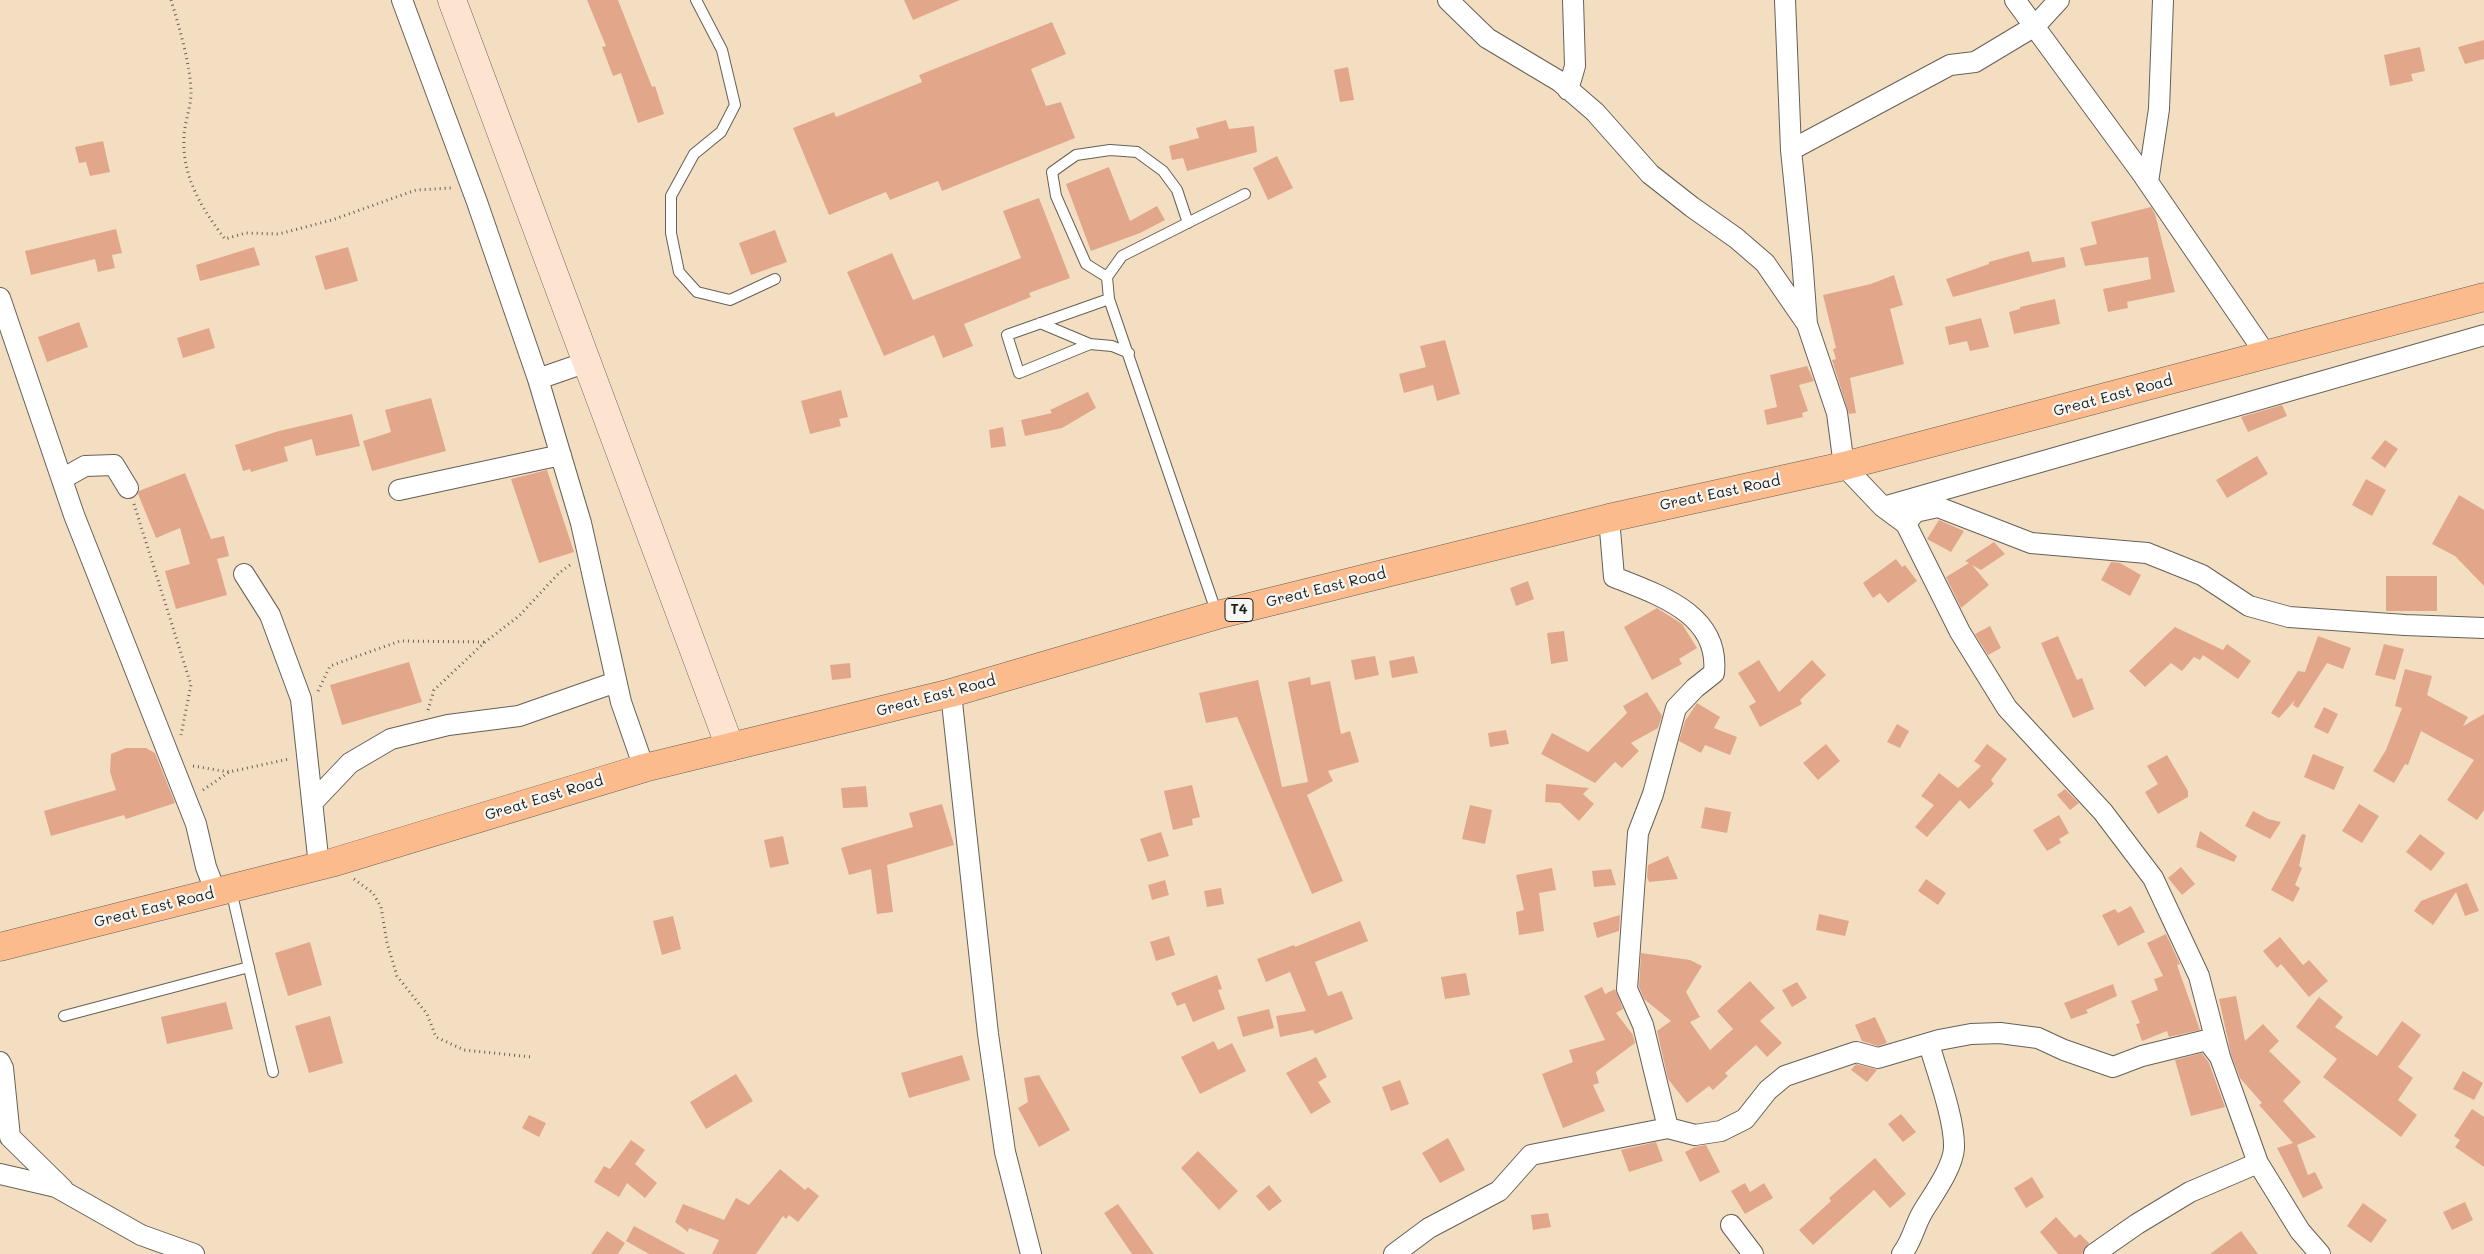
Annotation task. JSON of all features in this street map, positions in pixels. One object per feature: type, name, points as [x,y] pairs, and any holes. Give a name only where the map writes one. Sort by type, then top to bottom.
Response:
[{"type":"highway","name":"Great East Road","points":[[0,947],[325,864],[644,768],[951,693],[1217,615],[1609,518],[1844,466],[2267,356],[2484,297]]},
{"type":"main road","points":[[452,0],[730,747]]},
{"type":"street","points":[[402,0],[472,187],[538,379],[588,553],[621,702],[644,768]]},
{"type":"street","points":[[1448,0],[1487,38],[1559,81],[1595,112],[1650,174],[1736,238],[1765,264],[1806,324]]},
{"type":"street","points":[[1568,90],[1575,66],[1573,0]]},
{"type":"street","points":[[1785,0],[1791,150],[1806,324],[1837,413],[1844,466],[1883,506],[1906,524],[1960,632],[2007,708],[2103,812],[2153,878],[2199,976],[2220,1057],[2258,1163],[2300,1231],[2320,1254]]},
{"type":"street","points":[[2016,0],[2148,182],[2267,356]]},
{"type":"street","points":[[1791,150],[1950,65],[1975,62],[2035,26],[2059,0]]},
{"type":"street","points":[[2148,182],[2159,108],[2163,0]]},
{"type":"street","points":[[0,298],[74,515],[223,891]]},
{"type":"street","points":[[1883,506],[2484,335]]},
{"type":"street","points":[[538,379],[587,362]]},
{"type":"street","points":[[399,490],[561,455]]},
{"type":"street","points":[[62,479],[85,466],[114,465],[128,488]]},
{"type":"street","points":[[1906,524],[1915,512],[1938,507],[2031,542],[2147,553],[2202,576],[2249,606],[2289,616],[2405,626],[2484,628]]},
{"type":"street","points":[[1609,518],[1614,577],[1676,603],[1703,628],[1714,649],[1714,674],[1695,688],[1676,708],[1654,794],[1638,833],[1628,989],[1643,1025],[1668,1128]]},
{"type":"street","points":[[244,574],[270,614],[301,700],[312,804],[325,864]]},
{"type":"street","points":[[312,804],[350,763],[391,739],[432,729],[519,716],[616,682]]},
{"type":"street","points":[[951,693],[994,1073],[1005,1152],[1031,1254]]},
{"type":"street","points":[[1394,1254],[1429,1228],[1499,1191],[1531,1155],[1668,1128],[1695,1135],[1721,1131],[1745,1118],[1768,1090],[1785,1076],[1856,1052],[1878,1058],[1971,1034],[2000,1033],[2038,1038],[2064,1050],[2113,1067],[2142,1056],[2207,1040],[2220,1057]]},
{"type":"street","points":[[1902,1254],[1912,1240],[1920,1216],[1944,1177],[1954,1149],[1950,1122],[1929,1044]]},
{"type":"street","points":[[0,1062],[3,1068],[10,1137],[66,1193]]},
{"type":"street","points":[[2094,1254],[2137,1224],[2190,1192],[2258,1163]]},
{"type":"street","points":[[0,1174],[56,1187],[141,1235],[194,1254]]},
{"type":"street","points":[[1732,1225],[1753,1254]]},
{"type":"lane","points":[[696,0],[722,50],[735,105],[721,132],[694,154],[671,196],[671,233],[679,272],[697,292],[730,300],[775,279]]},
{"type":"lane","points":[[1106,277],[1086,264],[1056,196],[1052,172],[1076,155],[1110,150],[1136,152],[1162,171],[1177,190],[1188,223]]},
{"type":"lane","points":[[1217,615],[1109,299],[1106,277],[1122,256],[1245,194]]},
{"type":"lane","points":[[1090,344],[1019,373],[1007,334],[1109,299]]},
{"type":"lane","points":[[1040,323],[1090,344],[1112,346],[1129,353]]},
{"type":"lane","points":[[223,891],[249,968],[273,1072]]},
{"type":"lane","points":[[64,1016],[249,968]]},
{"type":"path","points":[[171,0],[178,24],[191,93],[184,139],[186,172],[205,212],[225,238],[246,233],[278,234],[332,220],[416,190],[472,187]]},
{"type":"path","points":[[128,488],[191,685],[182,731],[171,761],[229,772],[307,756]]},
{"type":"path","points":[[432,729],[428,710],[434,690],[485,642],[519,616],[559,573],[588,553]]},
{"type":"path","points":[[317,694],[330,666],[400,641],[485,642]]},
{"type":"path","points":[[186,801],[229,772]]},
{"type":"path","points":[[325,864],[373,893],[381,907],[387,943],[397,976],[427,1014],[436,1037],[464,1050],[532,1057]]},
{"type":"building","points":[[587,0],[618,0],[652,87],[655,86],[664,114],[638,123],[621,73],[613,76],[602,47],[606,46]]},
{"type":"building","points":[[904,0],[960,0],[913,20]]},
{"type":"building","points":[[1052,22],[1066,54],[1031,69],[1046,106],[1061,102],[1075,138],[942,191],[938,181],[890,200],[886,192],[829,215],[793,128],[834,112],[836,117],[922,82],[919,75]]},
{"type":"building","points":[[2484,40],[2484,59],[2465,64],[2458,47]]},
{"type":"building","points":[[2420,47],[2425,71],[2411,74],[2413,81],[2390,86],[2384,55]]},
{"type":"building","points":[[1348,67],[1354,100],[1340,102],[1334,70]]},
{"type":"building","points":[[1226,120],[1229,129],[1254,126],[1257,152],[1187,171],[1183,158],[1172,160],[1169,146],[1199,138],[1196,128]]},
{"type":"building","points":[[103,141],[110,172],[90,176],[86,162],[79,163],[75,147]]},
{"type":"building","points":[[1277,156],[1293,188],[1268,200],[1253,168]]},
{"type":"building","points":[[1109,167],[1130,221],[1157,206],[1165,220],[1140,233],[1091,251],[1066,184]]},
{"type":"building","points":[[1039,198],[1070,278],[1029,293],[1031,297],[964,324],[973,346],[943,358],[934,335],[884,356],[847,272],[892,253],[913,300],[1021,258],[1003,211]]},
{"type":"building","points":[[2151,207],[2155,214],[2175,292],[2127,302],[2128,308],[2108,312],[2103,289],[2151,279],[2148,257],[2085,266],[2080,248],[2097,244],[2091,222]]},
{"type":"building","points":[[116,229],[122,253],[112,255],[115,268],[98,272],[95,259],[31,275],[25,251]]},
{"type":"building","points":[[775,230],[787,262],[751,275],[739,243]]},
{"type":"building","points":[[254,247],[260,265],[200,281],[196,265]]},
{"type":"building","points":[[348,247],[358,281],[325,290],[315,256]]},
{"type":"building","points":[[2029,251],[2032,262],[2064,257],[2066,267],[1953,297],[1946,279],[1989,264],[1989,262]]},
{"type":"building","points":[[1894,275],[1903,305],[1890,309],[1904,364],[1850,378],[1856,413],[1849,414],[1832,360],[1836,359],[1833,349],[1836,348],[1823,295],[1871,284]]},
{"type":"building","points":[[2055,299],[2060,324],[2014,334],[2009,312],[2020,309],[2020,307]]},
{"type":"building","points":[[1981,318],[1989,347],[1970,351],[1967,341],[1949,345],[1945,327]]},
{"type":"building","points":[[79,322],[88,347],[47,362],[38,337]]},
{"type":"building","points":[[209,328],[215,348],[183,358],[177,338]]},
{"type":"building","points":[[1445,340],[1460,394],[1437,401],[1433,385],[1404,393],[1399,374],[1426,367],[1420,346]]},
{"type":"building","points":[[1807,366],[1814,381],[1799,385],[1808,411],[1802,413],[1803,417],[1767,425],[1764,410],[1777,407],[1770,375]]},
{"type":"building","points":[[841,390],[848,417],[839,419],[841,426],[810,434],[801,401]]},
{"type":"building","points":[[1088,392],[1096,408],[1062,428],[1025,436],[1021,420],[1052,413],[1050,410]]},
{"type":"building","points":[[431,398],[446,451],[372,471],[363,441],[391,432],[385,410]]},
{"type":"building","points":[[2282,405],[2287,416],[2248,432],[2241,417]]},
{"type":"building","points":[[352,414],[360,446],[316,456],[312,439],[284,447],[288,461],[251,472],[250,469],[243,471],[235,445],[279,431]]},
{"type":"building","points":[[1003,427],[1006,446],[991,448],[989,430]]},
{"type":"building","points":[[2385,440],[2398,449],[2385,468],[2371,458]]},
{"type":"building","points":[[2257,456],[2268,474],[2227,498],[2216,480]]},
{"type":"building","points":[[547,470],[574,552],[539,563],[511,479]]},
{"type":"building","points":[[185,473],[211,539],[224,536],[229,556],[217,559],[227,595],[176,609],[165,571],[190,564],[180,528],[156,538],[138,494],[139,491]]},
{"type":"building","points":[[2366,479],[2386,490],[2372,516],[2352,505]]},
{"type":"building","points":[[2459,495],[2484,510],[2484,586],[2455,556],[2432,544]]},
{"type":"building","points":[[1939,520],[1964,531],[1951,552],[1927,539]]},
{"type":"building","points":[[1994,542],[2005,554],[1981,570],[1972,565],[1989,585],[1961,608],[1946,577],[1969,563],[1965,561]]},
{"type":"building","points":[[1896,559],[1902,567],[1905,565],[1917,581],[1888,603],[1880,593],[1873,598],[1863,583]]},
{"type":"building","points":[[2111,562],[2120,563],[2141,575],[2130,596],[2101,580]]},
{"type":"building","points":[[2386,576],[2437,576],[2437,611],[2386,611]]},
{"type":"building","points":[[1528,581],[1534,599],[1516,606],[1510,588]]},
{"type":"building","points":[[1657,608],[1682,624],[1697,648],[1679,659],[1682,664],[1652,680],[1624,627]]},
{"type":"building","points":[[1990,626],[2001,648],[1988,655],[1975,634]]},
{"type":"building","points":[[2175,627],[2223,650],[2227,644],[2251,661],[2238,679],[2203,655],[2200,660],[2194,657],[2182,671],[2171,663],[2145,687],[2129,671]]},
{"type":"building","points":[[1564,631],[1568,661],[1551,664],[1547,633]]},
{"type":"building","points":[[2058,636],[2077,680],[2082,678],[2094,709],[2073,718],[2041,643]]},
{"type":"building","points":[[2318,636],[2351,648],[2343,669],[2327,663],[2298,708],[2293,705],[2295,700],[2279,718],[2271,713],[2298,671],[2305,672]]},
{"type":"building","points":[[2384,644],[2404,649],[2395,680],[2375,675]]},
{"type":"building","points":[[1375,656],[1379,675],[1355,680],[1351,660]]},
{"type":"building","points":[[1414,656],[1418,673],[1392,678],[1389,661]]},
{"type":"building","points":[[1759,660],[1779,692],[1812,660],[1826,675],[1800,700],[1802,704],[1760,727],[1749,706],[1756,702],[1738,673]]},
{"type":"building","points":[[409,662],[422,702],[342,725],[330,685]]},
{"type":"building","points":[[850,663],[851,678],[832,680],[830,665]]},
{"type":"building","points":[[2405,669],[2432,676],[2427,695],[2468,717],[2463,726],[2484,714],[2484,810],[2477,820],[2447,800],[2474,760],[2421,731],[2408,765],[2405,764],[2394,783],[2373,771],[2386,750],[2402,708],[2395,706]]},
{"type":"building","points":[[1310,677],[1311,685],[1330,681],[1341,734],[1350,731],[1359,762],[1328,771],[1333,781],[1307,795],[1343,881],[1312,894],[1237,717],[1206,723],[1199,693],[1258,680],[1282,787],[1308,782],[1288,682]]},
{"type":"building","points":[[1647,692],[1662,716],[1658,728],[1631,743],[1639,751],[1622,768],[1615,762],[1595,783],[1541,754],[1552,733],[1588,752],[1627,713],[1623,706]]},
{"type":"building","points":[[1697,703],[1720,717],[1714,728],[1737,737],[1730,755],[1705,745],[1701,753],[1679,741],[1685,721]]},
{"type":"building","points":[[2324,707],[2338,714],[2328,734],[2314,727]]},
{"type":"building","points":[[1897,724],[1909,731],[1900,748],[1887,742]]},
{"type":"building","points":[[1506,730],[1509,744],[1490,747],[1488,733]]},
{"type":"building","points":[[1826,744],[1840,761],[1818,780],[1803,763]]},
{"type":"building","points":[[1987,744],[2007,759],[1991,780],[1994,784],[1969,809],[1960,800],[1927,837],[1915,827],[1934,805],[1921,796],[1939,773],[1958,788],[1981,766],[1974,761]]},
{"type":"building","points":[[126,748],[146,748],[155,753],[175,803],[126,819],[124,815],[51,836],[44,811],[116,790],[110,772],[111,754]]},
{"type":"building","points":[[2313,754],[2344,767],[2334,790],[2304,777]]},
{"type":"building","points":[[2167,755],[2188,791],[2188,797],[2158,814],[2145,792],[2158,784],[2147,766]]},
{"type":"building","points":[[1546,784],[1589,788],[1583,794],[1594,804],[1579,821],[1560,803],[1545,802]]},
{"type":"building","points":[[1192,785],[1200,817],[1192,819],[1193,825],[1173,830],[1164,791]]},
{"type":"building","points":[[866,786],[868,807],[843,808],[841,788]]},
{"type":"building","points":[[2065,789],[2079,803],[2070,810],[2057,795]]},
{"type":"building","points":[[942,804],[954,845],[887,865],[893,912],[877,914],[871,869],[849,875],[841,848],[913,827],[909,813]]},
{"type":"building","points":[[2359,804],[2379,816],[2362,843],[2342,831]]},
{"type":"building","points":[[1470,805],[1492,810],[1485,844],[1462,839]]},
{"type":"building","points":[[1705,807],[1731,812],[1727,833],[1701,828]]},
{"type":"building","points":[[2253,811],[2268,819],[2281,822],[2270,839],[2245,826]]},
{"type":"building","points":[[2059,815],[2069,833],[2059,839],[2061,843],[2047,851],[2033,830]]},
{"type":"building","points":[[2200,831],[2237,856],[2234,862],[2196,847]]},
{"type":"building","points":[[1161,832],[1169,856],[1148,862],[1140,839]]},
{"type":"building","points":[[2302,834],[2306,835],[2299,866],[2302,868],[2295,885],[2300,888],[2293,902],[2271,890]]},
{"type":"building","points":[[2420,834],[2445,853],[2431,871],[2406,852]]},
{"type":"building","points":[[783,836],[789,864],[770,868],[764,840]]},
{"type":"building","points":[[1668,856],[1678,879],[1649,882],[1647,877],[1648,865]]},
{"type":"building","points":[[2181,867],[2195,884],[2182,895],[2168,878]]},
{"type":"building","points":[[1552,868],[1556,890],[1539,893],[1544,931],[1519,935],[1516,912],[1524,910],[1516,875]]},
{"type":"building","points":[[1611,869],[1616,885],[1594,887],[1592,871]]},
{"type":"building","points":[[1926,879],[1946,893],[1938,905],[1918,891]]},
{"type":"building","points":[[1165,880],[1169,895],[1152,900],[1148,885]]},
{"type":"building","points":[[2467,883],[2479,911],[2465,916],[2456,892],[2433,925],[2414,911],[2421,901]]},
{"type":"building","points":[[1221,888],[1224,904],[1207,907],[1204,891]]},
{"type":"building","points":[[2131,906],[2145,932],[2118,946],[2102,915],[2115,909],[2118,913]]},
{"type":"building","points":[[1819,914],[1849,921],[1845,936],[1816,930]]},
{"type":"building","points":[[1620,915],[1619,931],[1597,938],[1593,923]]},
{"type":"building","points":[[673,916],[681,949],[662,955],[653,921]]},
{"type":"building","points":[[1360,921],[1368,941],[1315,962],[1328,996],[1342,991],[1353,1019],[1315,1034],[1313,1030],[1280,1037],[1276,1016],[1306,1011],[1290,972],[1266,982],[1257,959],[1294,945],[1295,947]]},
{"type":"building","points":[[2166,934],[2180,964],[2177,965],[2200,1030],[2169,1037],[2167,1031],[2142,1041],[2136,1024],[2140,1023],[2131,1001],[2158,990],[2154,979],[2163,976],[2147,943]]},
{"type":"building","points":[[1169,936],[1175,955],[1156,961],[1150,942]]},
{"type":"building","points":[[2280,937],[2303,965],[2309,960],[2328,981],[2309,997],[2281,964],[2277,968],[2263,951]]},
{"type":"building","points":[[310,942],[322,985],[288,996],[275,953]]},
{"type":"building","points":[[1641,953],[1690,960],[1702,966],[1686,992],[1700,1017],[1690,1022],[1710,1050],[1733,1029],[1717,1011],[1750,981],[1775,1008],[1760,1021],[1782,1043],[1767,1057],[1756,1045],[1725,1073],[1728,1076],[1713,1090],[1709,1086],[1687,1103],[1668,1079],[1657,1031],[1671,1021],[1644,999],[1639,987]]},
{"type":"building","points":[[1466,973],[1470,995],[1445,999],[1441,977]]},
{"type":"building","points":[[1217,975],[1222,989],[1218,990],[1225,1009],[1193,1022],[1185,1003],[1177,1006],[1171,993]]},
{"type":"building","points":[[1797,982],[1807,998],[1792,1007],[1782,990]]},
{"type":"building","points":[[2113,984],[2117,996],[2086,1010],[2088,1013],[2071,1019],[2064,1003]]},
{"type":"building","points":[[1602,987],[1605,994],[1615,989],[1623,1009],[1616,1013],[1633,1035],[1635,1043],[1596,1072],[1599,1083],[1593,1085],[1605,1111],[1563,1128],[1542,1074],[1573,1062],[1569,1050],[1605,1040],[1584,996]]},
{"type":"building","points":[[2236,996],[2245,1041],[2263,1024],[2279,1041],[2269,1051],[2301,1082],[2283,1101],[2316,1137],[2297,1145],[2308,1175],[2315,1172],[2323,1188],[2303,1198],[2277,1148],[2293,1143],[2259,1105],[2262,1103],[2240,1078],[2231,1054],[2219,999]]},
{"type":"building","points":[[2319,997],[2343,1017],[2335,1027],[2377,1056],[2402,1021],[2421,1035],[2398,1067],[2413,1078],[2398,1100],[2417,1115],[2401,1137],[2323,1077],[2337,1059],[2296,1027]]},
{"type":"building","points":[[226,1002],[233,1029],[167,1044],[161,1017]]},
{"type":"building","points":[[1269,1009],[1274,1028],[1243,1037],[1237,1017]]},
{"type":"building","points":[[330,1016],[343,1063],[309,1073],[295,1026]]},
{"type":"building","points":[[1875,1017],[1887,1043],[1878,1046],[1862,1041],[1855,1025]]},
{"type":"building","points":[[1214,1041],[1218,1050],[1232,1043],[1246,1071],[1200,1094],[1181,1057]]},
{"type":"building","points":[[2202,1053],[2209,1063],[2225,1107],[2191,1116],[2175,1060]]},
{"type":"building","points":[[962,1055],[970,1080],[909,1098],[901,1073]]},
{"type":"building","points":[[1316,1057],[1327,1077],[1318,1082],[1331,1102],[1311,1114],[1286,1073]]},
{"type":"building","points":[[1856,1064],[1877,1070],[1867,1082],[1851,1070]]},
{"type":"building","points":[[2463,1071],[2483,1083],[2474,1100],[2453,1089]]},
{"type":"building","points":[[736,1074],[753,1101],[706,1129],[690,1102]]},
{"type":"building","points":[[1039,1075],[1070,1130],[1039,1147],[1018,1108],[1028,1102],[1024,1078]]},
{"type":"building","points":[[1400,1080],[1409,1104],[1391,1111],[1382,1087]]},
{"type":"building","points":[[2472,1109],[2484,1117],[2484,1167],[2455,1147],[2460,1140],[2454,1136]]},
{"type":"building","points":[[1901,1114],[1916,1132],[1903,1142],[1888,1124]]},
{"type":"building","points":[[529,1115],[546,1123],[539,1137],[522,1128]]},
{"type":"building","points":[[1448,1138],[1465,1170],[1440,1183],[1422,1153]]},
{"type":"building","points":[[631,1140],[645,1150],[635,1164],[657,1183],[645,1198],[627,1183],[619,1197],[594,1182],[604,1166],[610,1169]]},
{"type":"building","points":[[1656,1142],[1663,1161],[1629,1172],[1621,1150]]},
{"type":"building","points":[[1706,1145],[1720,1172],[1700,1182],[1685,1152],[1695,1147]]},
{"type":"building","points":[[1198,1151],[1238,1191],[1219,1210],[1181,1168]]},
{"type":"building","points":[[1875,1158],[1906,1194],[1890,1208],[1874,1190],[1813,1245],[1799,1230],[1831,1201],[1829,1198]]},
{"type":"building","points":[[780,1169],[805,1190],[808,1187],[819,1196],[798,1222],[789,1215],[786,1219],[783,1216],[756,1254],[712,1254],[719,1240],[689,1228],[688,1232],[675,1222],[683,1204],[724,1220],[736,1198],[749,1205]]},
{"type":"building","points":[[2032,1177],[2044,1197],[2026,1208],[2014,1188]]},
{"type":"building","points":[[1745,1183],[1750,1192],[1764,1183],[1773,1198],[1745,1214],[1731,1191]]},
{"type":"building","points":[[1269,1185],[1282,1201],[1269,1211],[1256,1196]]},
{"type":"building","points":[[2465,1202],[2473,1220],[2452,1230],[2443,1212]]},
{"type":"building","points":[[2363,1203],[2387,1220],[2371,1243],[2347,1226]]},
{"type":"building","points":[[1118,1204],[1154,1254],[1132,1254],[1104,1213]]},
{"type":"building","points":[[1548,1213],[1551,1227],[1533,1230],[1531,1215]]},
{"type":"building","points":[[2056,1217],[2075,1238],[2080,1234],[2089,1243],[2082,1254],[2058,1254],[2040,1232]]},
{"type":"building","points":[[634,1226],[686,1254],[649,1254],[626,1241]]},
{"type":"building","points":[[607,1231],[625,1243],[618,1254],[591,1254]]},
{"type":"building","points":[[2241,1231],[2258,1254],[2210,1254]]}]
